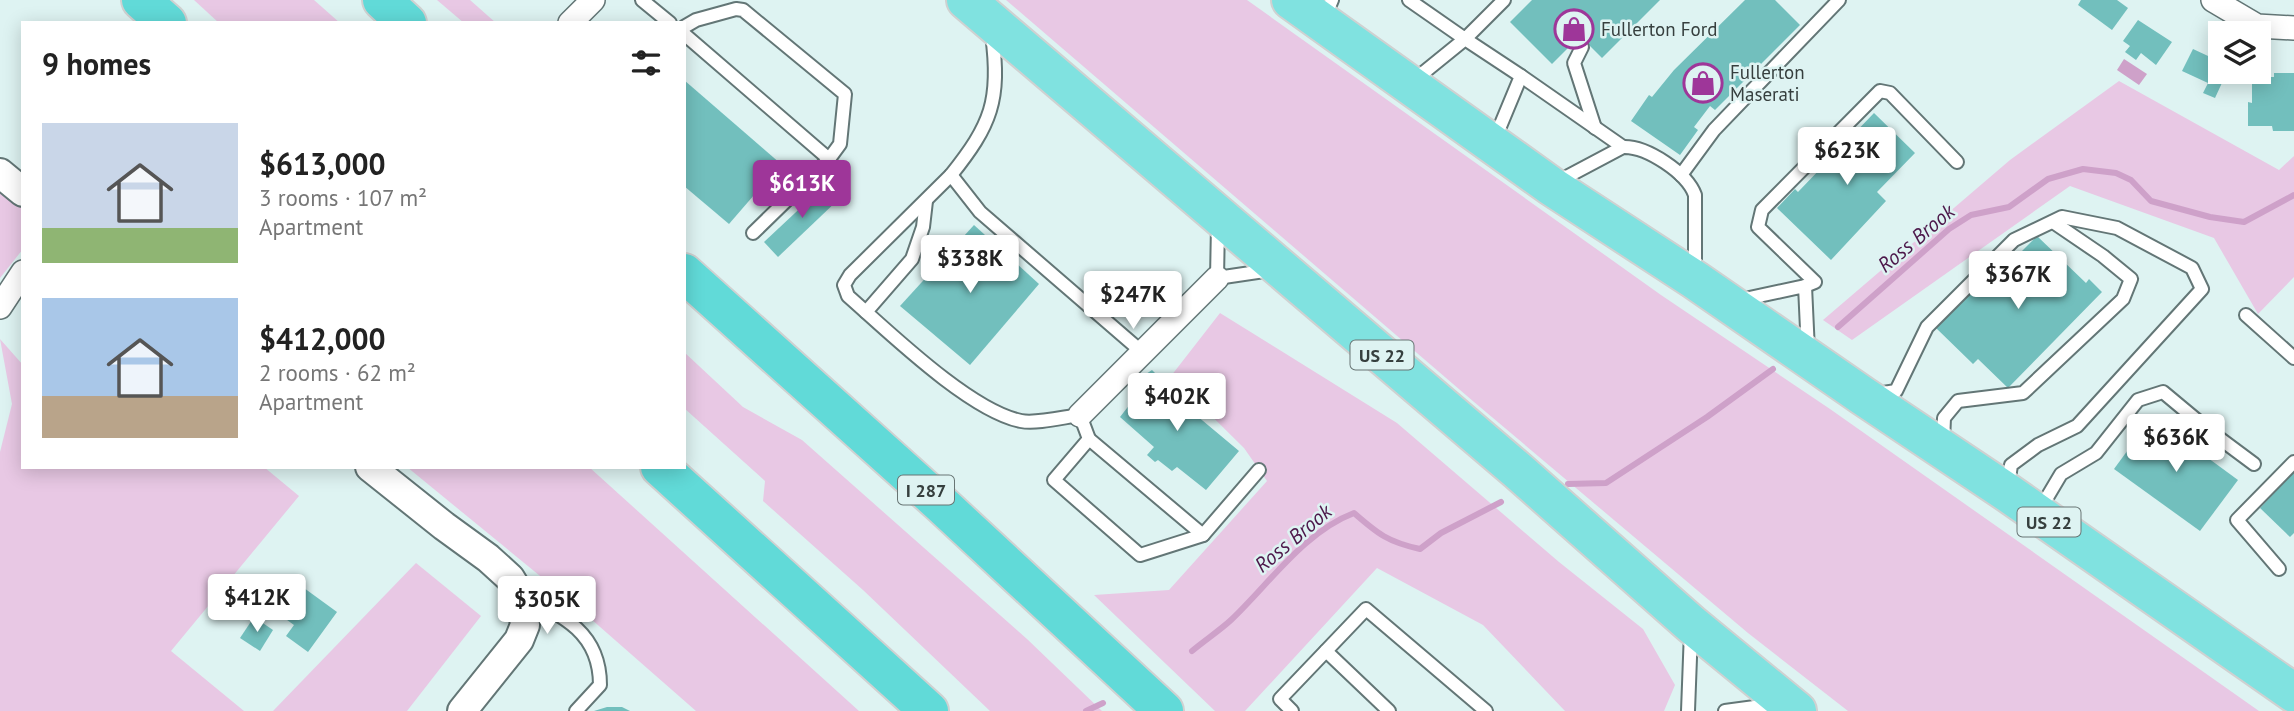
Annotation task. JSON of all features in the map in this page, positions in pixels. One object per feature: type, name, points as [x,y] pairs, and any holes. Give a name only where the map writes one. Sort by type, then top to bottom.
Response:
[{"type":"highway","points":[[141,0],[165,21]]},
{"type":"highway","points":[[382,0],[405,21]]},
{"type":"highway","name":"US 22","points":[[1291,0],[1327,11],[1408,85],[1551,186],[1695,280],[2022,503],[2294,693]]},
{"type":"highway","name":"US 22","points":[[978,10],[1517,470],[1691,624],[1792,707]]},
{"type":"highway","name":"I 287","points":[[686,275],[941,504],[1164,711]]},
{"type":"highway","points":[[662,469],[929,711]]},
{"type":"highway","points":[[2218,639],[2267,654],[2294,656]]},
{"type":"street","points":[[572,21],[593,0]]},
{"type":"street","points":[[2213,0],[2257,26],[2283,27]]},
{"type":"street","points":[[0,173],[21,190]]},
{"type":"street","points":[[0,307],[21,275]]},
{"type":"street","points":[[1080,415],[1217,278]]},
{"type":"street","points":[[373,469],[488,558],[510,578],[521,596],[525,625],[519,640],[462,711]]},
{"type":"lane","points":[[642,0],[668,21]]},
{"type":"lane","points":[[1409,0],[1623,147]]},
{"type":"lane","points":[[1408,85],[1465,39],[1504,0]]},
{"type":"lane","points":[[1681,175],[1714,130],[1839,0]]},
{"type":"lane","points":[[686,26],[696,20],[736,9],[743,10],[845,94],[840,144],[829,159],[753,233]]},
{"type":"lane","points":[[978,10],[996,58],[990,113],[974,146],[951,175],[847,278],[845,293],[944,378],[997,414],[1024,422],[1080,415],[1089,439],[1203,535]]},
{"type":"lane","points":[[686,36],[829,159]]},
{"type":"lane","points":[[1582,47],[1574,63],[1595,128]]},
{"type":"lane","points":[[1493,145],[1521,76]]},
{"type":"lane","points":[[1728,303],[1815,282],[1758,227],[1759,218],[1762,210],[1880,91],[1889,93],[1957,162]]},
{"type":"lane","points":[[1551,186],[1623,147],[1632,146],[1648,151],[1692,185],[1695,195],[1695,280]]},
{"type":"lane","points":[[951,175],[980,212],[1142,352]]},
{"type":"lane","points":[[866,312],[915,253],[923,227],[926,201]]},
{"type":"lane","points":[[1219,214],[1217,278],[1283,269]]},
{"type":"lane","points":[[1863,396],[1896,391],[1927,327],[2014,240],[2062,217],[2117,228],[2192,268],[2202,289],[2077,426],[2038,445],[2011,465],[2022,503],[2061,474],[2096,453],[2138,400],[2163,392],[2254,464]]},
{"type":"lane","points":[[1942,449],[1944,418],[1958,401],[2023,393],[2123,299],[2132,279],[2053,222]]},
{"type":"lane","points":[[1805,286],[1808,359]]},
{"type":"lane","points":[[2246,315],[2294,358]]},
{"type":"lane","points":[[1089,439],[1054,480],[1140,555],[1203,535],[1259,470]]},
{"type":"lane","points":[[2278,569],[2237,520],[2294,461]]},
{"type":"lane","points":[[521,596],[564,619],[588,639],[600,666],[600,685],[576,711]]},
{"type":"lane","points":[[1292,711],[1280,699],[1366,609],[1486,711]]},
{"type":"lane","points":[[1688,711],[1691,624]]},
{"type":"lane","points":[[1325,651],[1389,711]]},
{"type":"lane","points":[[1725,711],[1792,707]]},
{"type":"shaded area","points":[[194,0],[314,0],[338,21],[217,21]]},
{"type":"shaded area","points":[[437,0],[470,0],[494,21],[462,21]]},
{"type":"shaded area","points":[[1006,0],[1247,0],[1661,295],[1830,409],[2259,711],[1848,711],[1748,633],[1474,402]]},
{"type":"shaded area","points":[[2124,59],[2147,74],[2139,85],[2117,70]]},
{"type":"shaded area","points":[[2119,81],[2279,170],[2294,156],[2294,277],[2258,314],[2214,238],[2070,186],[1852,340],[1823,320],[2010,160]]},
{"type":"shaded area","points":[[0,190],[21,206],[21,252],[0,278]]},
{"type":"shaded area","points":[[1220,313],[1397,423],[1559,562],[1643,629],[1675,685],[1664,711],[1565,711],[1483,625],[1377,568],[1245,711],[1215,711],[1094,595],[1169,590],[1267,481],[1244,448],[1171,376]]},
{"type":"shaded area","points":[[0,339],[21,363],[21,469],[266,469],[299,496],[171,651],[244,711],[0,711],[0,452],[12,404]]},
{"type":"shaded area","points":[[686,354],[743,407],[802,440],[1027,639],[1102,711],[990,711],[863,590],[763,501],[765,481],[686,410]]},
{"type":"shaded area","points":[[409,469],[591,469],[859,711],[696,711],[567,598]]},
{"type":"shaded area","points":[[416,563],[481,616],[407,711],[273,711]]},
{"type":"building","name":"Fullerton Ford","points":[[1532,0],[1660,0],[1602,58],[1580,36],[1552,64],[1510,22]]},
{"type":"building","name":"Fullerton Maserati","points":[[1745,0],[1775,0],[1800,25],[1715,110],[1710,106],[1694,127],[1698,130],[1680,155],[1631,121],[1649,95],[1652,97],[1674,70]]},
{"type":"building","points":[[2081,0],[2117,0],[2128,8],[2112,30],[2078,5]]},
{"type":"building","points":[[2138,20],[2172,42],[2156,65],[2141,53],[2136,60],[2125,52],[2130,46],[2123,41]]},
{"type":"building","points":[[2193,49],[2208,56],[2208,83],[2182,71]]},
{"type":"building","points":[[2274,73],[2294,73],[2294,131],[2273,131],[2272,126],[2248,126],[2248,102],[2252,103],[2252,84],[2271,84],[2271,77],[2274,77]]},
{"type":"building","points":[[686,82],[781,164],[729,224],[686,188]]},
{"type":"building","points":[[2208,83],[2221,84],[2215,98],[2203,93]]},
{"type":"building","points":[[1874,113],[1915,153],[1877,192],[1886,201],[1831,260],[1777,208],[1795,189],[1798,192]]},
{"type":"building","points":[[826,184],[840,198],[778,257],[764,242]]},
{"type":"building","points":[[974,225],[1039,284],[970,365],[900,306]]},
{"type":"building","points":[[2037,236],[2086,283],[2089,279],[2102,292],[2008,388],[1978,359],[1973,364],[1936,328],[2011,251],[2017,256]]},
{"type":"building","points":[[1152,370],[1156,374],[1154,380],[1239,451],[1206,490],[1177,467],[1172,471],[1158,460],[1155,462],[1147,455],[1154,447],[1120,417],[1134,399],[1128,394]]},
{"type":"building","points":[[2152,417],[2238,480],[2200,531],[2114,469]]},
{"type":"building","points":[[2294,472],[2294,533],[2290,537],[2260,508]]},
{"type":"building","points":[[304,588],[337,612],[308,652],[286,636],[294,625],[276,612],[289,594],[296,599]]},
{"type":"building","points":[[254,617],[273,630],[260,651],[240,638]]},
{"type":"building","points":[[607,707],[622,707],[630,711],[594,711]]},
{"type":"waterway","name":"Ross Brook","points":[[1838,327],[1949,229],[1971,215],[2009,207],[2048,179],[2083,169],[2116,173],[2131,180],[2151,201],[2210,217],[2244,222],[2294,195]]},
{"type":"waterway","name":"Ross Brook","points":[[1568,484],[1606,483],[1707,417],[1773,369]]},
{"type":"waterway","name":"Ross Brook","points":[[1192,651],[1231,620],[1303,546],[1319,533],[1354,513],[1384,536],[1420,549],[1441,533],[1501,502]]},
{"type":"waterway","name":"Ross Brook","points":[[1086,711],[1103,703]]},
{"type":"place","name":"Fullerton Ford","points":[[1574,29]]},
{"type":"place","name":"Fullerton Maserati","points":[[1703,83]]}]
